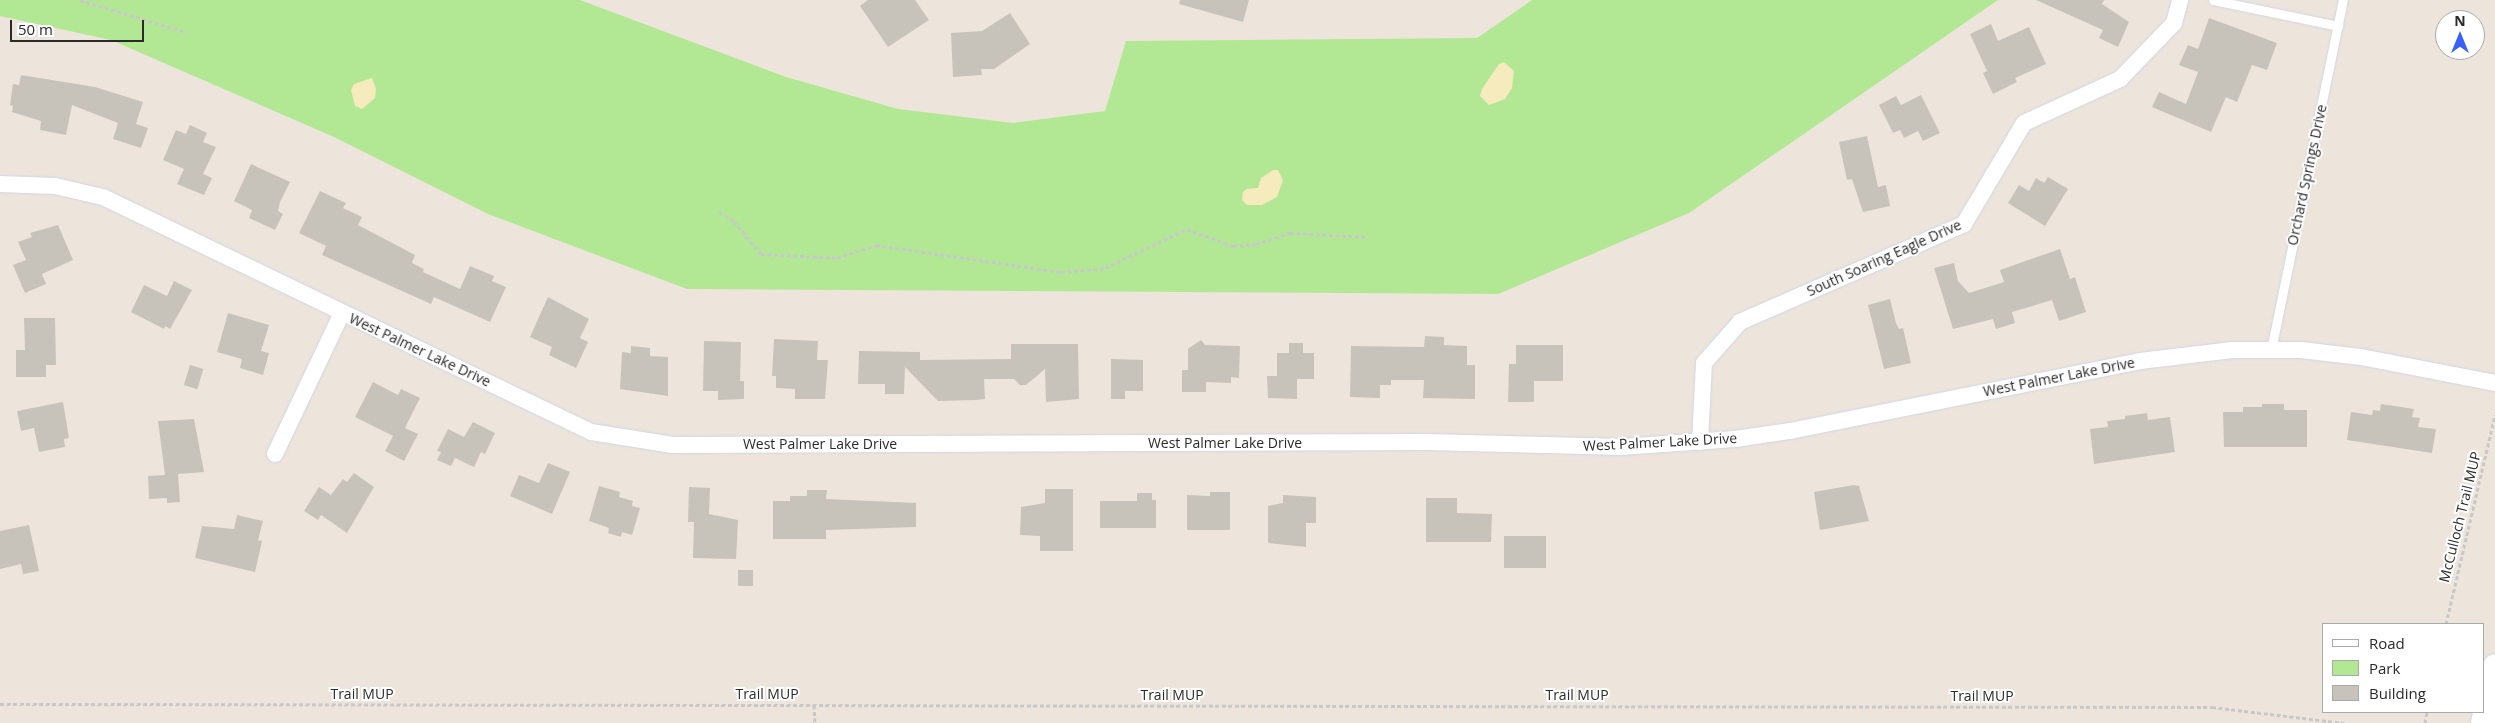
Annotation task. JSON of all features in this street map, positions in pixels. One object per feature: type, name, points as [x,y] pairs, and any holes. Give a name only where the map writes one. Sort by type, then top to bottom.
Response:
[{"type":"main road","points":[[2483,723],[2495,666]]},
{"type":"street","name":"South Soaring Eagle Drive","points":[[1700,442],[1704,363],[1740,322],[1964,224],[2024,123],[2120,79],[2174,24],[2180,0]]},
{"type":"street","name":"West Palmer Lake Drive","points":[[0,184],[54,186],[103,198],[591,432],[673,445],[1427,442],[1621,447],[1700,442],[1790,431],[2140,361],[2215,351],[2271,350],[2362,358],[2495,383]]},
{"type":"street","points":[[275,454],[342,313]]},
{"type":"lane","points":[[2212,0],[2338,26]]},
{"type":"lane","name":"Orchard Springs Drive","points":[[2271,350],[2343,0]]},
{"type":"path","points":[[80,0],[186,32]]},
{"type":"path","points":[[720,212],[734,221],[761,254],[837,258],[876,245],[1061,272],[1105,268],[1187,229],[1232,246],[1256,244],[1290,233],[1368,237]]},
{"type":"path","name":"McCulloch Trail MUP","points":[[2446,623],[2495,415]]},
{"type":"path","name":"Trail MUP","points":[[0,704],[2212,708],[2344,723]]},
{"type":"path","points":[[814,705],[815,723]]},
{"type":"green space","points":[[0,0],[580,0],[786,77],[898,109],[1013,123],[1105,111],[1126,41],[1477,38],[1532,0],[1998,0],[1689,213],[1498,294],[687,289],[488,214],[334,137],[111,40],[0,16]]},
{"type":"sand","points":[[1504,62],[1514,71],[1512,88],[1505,99],[1489,105],[1480,96],[1482,89],[1499,64]]},
{"type":"sand","points":[[372,78],[376,89],[375,98],[362,109],[355,106],[351,90],[354,84]]},
{"type":"sand","points":[[1273,170],[1278,170],[1283,180],[1277,197],[1262,205],[1247,205],[1242,200],[1243,192],[1247,189],[1258,188],[1261,178]]},
{"type":"building","points":[[868,0],[915,0],[929,20],[888,47],[860,6]]},
{"type":"building","points":[[1180,0],[1249,0],[1243,22],[1179,4]]},
{"type":"building","points":[[2036,0],[2104,0],[2102,4],[2129,22],[2118,47],[2099,38],[2103,30]]},
{"type":"building","points":[[1010,13],[1030,44],[994,69],[981,69],[982,75],[953,77],[951,33],[982,31]]},
{"type":"building","points":[[2209,18],[2277,43],[2267,70],[2252,65],[2237,102],[2226,97],[2211,132],[2152,107],[2159,92],[2186,104],[2198,72],[2179,65],[2188,45],[2198,49]]},
{"type":"building","points":[[1991,24],[1998,41],[2029,27],[2046,64],[2015,78],[2017,82],[1993,94],[1983,73],[1987,71],[1970,34]]},
{"type":"building","points":[[21,75],[95,87],[143,102],[136,124],[148,128],[141,148],[113,139],[118,123],[72,105],[66,135],[40,130],[41,121],[12,112],[13,106],[10,105],[13,84],[19,85]]},
{"type":"building","points":[[1921,95],[1940,133],[1923,141],[1918,131],[1904,138],[1900,130],[1893,133],[1879,105],[1896,96],[1901,105]]},
{"type":"building","points":[[190,125],[207,133],[203,142],[216,147],[203,174],[212,178],[204,195],[177,184],[184,169],[163,160],[176,130],[186,134]]},
{"type":"building","points":[[1867,136],[1878,187],[1886,185],[1890,206],[1863,212],[1852,179],[1847,180],[1839,142]]},
{"type":"building","points":[[251,164],[290,182],[280,202],[278,211],[283,214],[275,230],[249,218],[252,210],[234,201]]},
{"type":"building","points":[[2048,177],[2068,189],[2045,226],[2008,203],[2019,185],[2029,191],[2036,178],[2044,183]]},
{"type":"building","points":[[320,191],[346,203],[343,208],[362,217],[358,225],[415,255],[412,263],[424,269],[423,272],[460,289],[470,266],[494,276],[492,281],[506,287],[490,322],[434,297],[431,304],[322,255],[326,246],[299,233]]},
{"type":"building","points":[[58,225],[73,260],[42,274],[46,284],[25,293],[13,265],[26,260],[18,242],[32,237],[30,233]]},
{"type":"building","points":[[2060,249],[2070,279],[2075,277],[2086,312],[2059,321],[2052,300],[2012,312],[2015,323],[1996,329],[1993,319],[1953,329],[1934,268],[1954,263],[1958,281],[1969,293],[2004,282],[2000,270]]},
{"type":"building","points":[[174,281],[192,290],[170,329],[165,326],[164,329],[131,312],[144,285],[167,296]]},
{"type":"building","points":[[548,297],[589,319],[580,338],[588,342],[576,368],[549,355],[552,347],[530,337]]},
{"type":"building","points":[[1890,299],[1896,323],[1899,329],[1903,328],[1911,363],[1884,369],[1868,305]]},
{"type":"building","points":[[228,313],[269,325],[261,351],[269,353],[263,375],[240,368],[242,359],[217,352]]},
{"type":"building","points":[[24,318],[55,318],[56,365],[46,365],[46,377],[16,377],[16,350],[25,350]]},
{"type":"building","points":[[1425,336],[1444,337],[1444,345],[1467,346],[1467,365],[1475,365],[1475,399],[1423,398],[1424,380],[1391,380],[1391,385],[1380,385],[1380,398],[1350,397],[1351,346],[1424,347]]},
{"type":"building","points":[[774,339],[818,341],[817,360],[828,360],[825,399],[795,399],[795,389],[776,388],[776,376],[772,376]]},
{"type":"building","points":[[1201,340],[1205,345],[1240,346],[1239,378],[1231,377],[1231,383],[1206,382],[1206,392],[1182,392],[1182,370],[1188,370],[1188,349]]},
{"type":"building","points":[[704,341],[741,342],[740,381],[744,381],[744,399],[718,400],[718,391],[703,391]]},
{"type":"building","points":[[1289,343],[1303,343],[1303,353],[1314,353],[1314,379],[1297,379],[1297,399],[1268,398],[1267,376],[1277,376],[1277,353],[1289,353]]},
{"type":"building","points":[[1011,344],[1078,344],[1079,399],[1046,402],[1045,369],[1026,385],[1020,385],[1014,379],[984,379],[985,399],[976,400],[938,401],[905,367],[904,394],[885,394],[885,384],[858,384],[859,351],[920,352],[920,360],[1011,359]]},
{"type":"building","points":[[1516,345],[1563,345],[1563,381],[1534,381],[1534,402],[1508,402],[1509,364],[1516,364]]},
{"type":"building","points":[[631,346],[650,348],[650,356],[668,357],[668,396],[620,389],[622,352],[631,353]]},
{"type":"building","points":[[1111,359],[1143,360],[1143,391],[1125,391],[1125,399],[1111,399]]},
{"type":"building","points":[[190,365],[203,369],[197,389],[184,385]]},
{"type":"building","points":[[373,382],[398,395],[401,389],[420,398],[405,428],[418,434],[404,461],[385,451],[393,436],[355,417]]},
{"type":"building","points":[[63,402],[69,438],[64,439],[65,447],[39,452],[34,428],[21,431],[17,411]]},
{"type":"building","points":[[2262,404],[2284,404],[2284,410],[2307,410],[2307,447],[2224,447],[2223,412],[2243,412],[2243,407],[2262,407]]},
{"type":"building","points":[[2381,404],[2414,409],[2412,417],[2420,418],[2418,427],[2436,429],[2432,453],[2347,440],[2351,412],[2372,415],[2373,410],[2380,411]]},
{"type":"building","points":[[2147,413],[2148,420],[2170,417],[2175,452],[2094,464],[2090,429],[2108,427],[2107,421],[2125,419],[2125,416]]},
{"type":"building","points":[[194,419],[204,472],[178,474],[180,502],[167,503],[167,498],[149,499],[148,476],[165,475],[158,421]]},
{"type":"building","points":[[473,422],[495,433],[485,454],[481,452],[474,467],[455,458],[451,466],[437,460],[441,452],[437,451],[448,429],[464,437]]},
{"type":"building","points":[[548,463],[570,472],[552,514],[510,496],[519,475],[539,483]]},
{"type":"building","points":[[354,473],[374,487],[347,533],[321,515],[318,520],[304,511],[319,487],[331,495],[343,479],[347,482]]},
{"type":"building","points":[[1854,485],[1859,486],[1869,521],[1820,530],[1814,492]]},
{"type":"building","points":[[599,486],[620,492],[619,497],[633,501],[632,506],[640,508],[632,535],[622,532],[621,537],[608,533],[609,528],[589,521]]},
{"type":"building","points":[[689,487],[710,488],[709,514],[738,520],[736,559],[693,558],[694,522],[688,522]]},
{"type":"building","points":[[1045,489],[1073,489],[1073,551],[1040,551],[1040,536],[1020,535],[1021,507],[1045,503]]},
{"type":"building","points":[[807,490],[827,490],[826,499],[916,503],[916,527],[826,530],[826,539],[773,539],[773,501],[790,501],[790,496],[807,496]]},
{"type":"building","points":[[1210,492],[1230,492],[1230,530],[1187,530],[1187,495],[1210,496]]},
{"type":"building","points":[[1137,493],[1152,493],[1152,500],[1156,500],[1156,528],[1100,528],[1100,501],[1137,501]]},
{"type":"building","points":[[1283,495],[1316,497],[1316,523],[1306,523],[1306,547],[1268,543],[1268,506],[1283,503]]},
{"type":"building","points":[[1426,498],[1457,498],[1457,513],[1492,514],[1491,542],[1426,542]]},
{"type":"building","points":[[237,515],[263,521],[258,540],[262,541],[255,572],[195,558],[202,526],[234,529]]},
{"type":"building","points":[[29,525],[39,571],[23,574],[21,564],[0,569],[0,531]]},
{"type":"building","points":[[1504,536],[1546,536],[1546,568],[1504,568]]},
{"type":"building","points":[[738,570],[753,570],[753,586],[738,586]]}]
